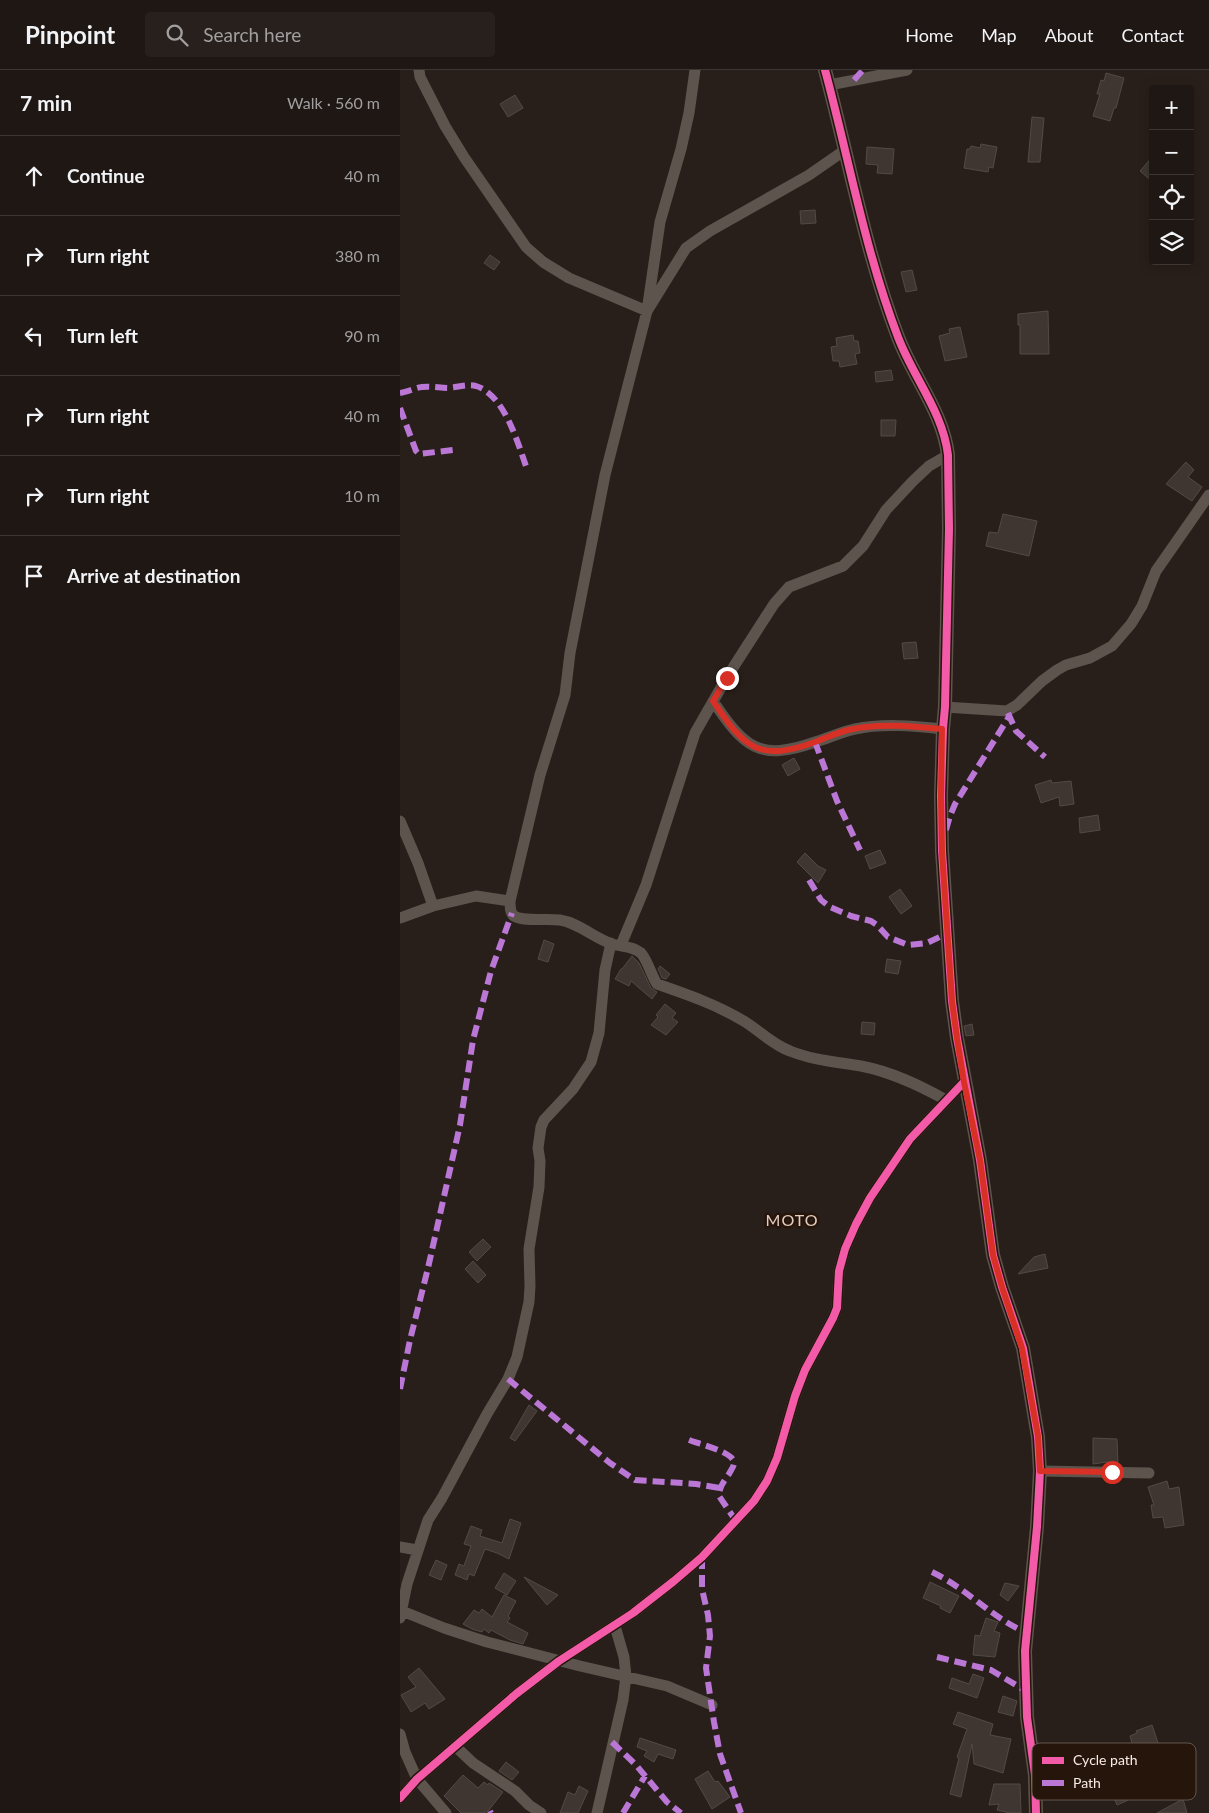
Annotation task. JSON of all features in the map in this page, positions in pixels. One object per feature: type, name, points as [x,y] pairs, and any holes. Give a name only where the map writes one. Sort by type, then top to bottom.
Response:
[{"type":"street","points":[[419,70],[426,91],[454,141],[484,189],[526,247],[543,262],[570,278],[648,311]]},
{"type":"street","points":[[696,70],[681,149],[660,222],[648,311],[604,475],[570,653],[565,695],[540,775],[510,901],[512,913],[514,916],[524,918],[561,920],[616,944],[631,948],[640,953],[657,984],[706,1002],[734,1016],[789,1051],[827,1061],[879,1071],[910,1081],[946,1100]]},
{"type":"street","points":[[825,70],[868,239],[897,337],[940,423],[947,444],[949,529],[945,708],[942,729],[942,852],[952,1001],[964,1082],[980,1160],[993,1255],[1022,1348],[1038,1436],[1040,1471],[1025,1651],[1027,1717],[1032,1753]]},
{"type":"street","points":[[829,85],[907,70]]},
{"type":"street","points":[[648,311],[686,248],[710,231],[809,175],[845,150]]},
{"type":"street","points":[[712,1705],[667,1686],[559,1661],[459,1633],[401,1614],[407,1584],[428,1520],[508,1379],[517,1357],[529,1302],[529,1248],[539,1187],[538,1148],[541,1127],[544,1120],[573,1089],[591,1062],[599,1032],[605,970],[646,885],[695,733],[761,624],[784,592],[796,584],[843,566],[859,551],[886,510],[913,481],[929,466],[948,455]]},
{"type":"street","points":[[945,708],[1007,711],[1017,705],[1042,681],[1057,670],[1090,658],[1112,646],[1131,624],[1142,606],[1156,571],[1209,495]]},
{"type":"street","points":[[713,701],[739,736],[750,744],[771,752],[790,750],[858,728],[917,726],[942,729]]},
{"type":"street","points":[[400,821],[418,863],[433,906]]},
{"type":"street","points":[[400,918],[433,906],[476,896],[510,901]]},
{"type":"street","points":[[400,1798],[417,1779],[516,1694],[559,1661],[615,1626],[674,1581],[702,1556],[754,1501],[767,1481],[777,1458],[800,1382],[835,1313],[839,1271],[845,1249],[856,1224],[870,1198],[910,1139],[964,1082]]},
{"type":"street","points":[[1040,1471],[1150,1473]]},
{"type":"street","points":[[400,1547],[417,1550]]},
{"type":"street","points":[[597,1813],[623,1700],[626,1676],[624,1657],[615,1626]]},
{"type":"street","points":[[400,1734],[405,1752],[417,1779],[446,1813]]},
{"type":"street","points":[[455,1746],[480,1768],[541,1813]]},
{"type":"street","points":[[1036,1800],[1036,1813]]},
{"type":"building","points":[[1106,73],[1124,78],[1116,108],[1114,108],[1110,121],[1093,116],[1100,94],[1097,94],[1101,80],[1104,81]]},
{"type":"building","points":[[515,95],[523,108],[508,117],[500,104]]},
{"type":"building","points":[[1032,117],[1044,118],[1040,162],[1028,162]]},
{"type":"building","points":[[981,144],[997,147],[993,168],[989,167],[988,172],[964,168],[967,149],[970,149],[971,146],[980,148]]},
{"type":"building","points":[[867,147],[894,149],[892,174],[877,173],[878,165],[866,164]]},
{"type":"building","points":[[1149,161],[1149,179],[1140,171]]},
{"type":"building","points":[[815,210],[816,223],[801,224],[800,211]]},
{"type":"building","points":[[490,255],[500,262],[494,270],[484,263]]},
{"type":"building","points":[[912,270],[917,290],[906,292],[901,272]]},
{"type":"building","points":[[1048,311],[1049,354],[1020,354],[1018,314]]},
{"type":"building","points":[[960,327],[967,357],[945,361],[939,336],[950,333],[949,329]]},
{"type":"building","points":[[853,335],[854,341],[858,341],[860,353],[855,354],[857,364],[840,367],[839,361],[833,361],[831,347],[837,346],[836,338]]},
{"type":"building","points":[[891,370],[893,380],[876,382],[875,372]]},
{"type":"building","points":[[881,420],[896,420],[895,436],[881,436]]},
{"type":"building","points":[[1186,462],[1194,470],[1188,477],[1202,487],[1192,501],[1166,484]]},
{"type":"building","points":[[1003,514],[1037,521],[1029,556],[986,546],[989,532],[998,533]]},
{"type":"building","points":[[916,642],[918,658],[904,659],[902,643]]},
{"type":"building","points":[[794,758],[800,769],[788,776],[782,765]]},
{"type":"building","points":[[1051,780],[1052,783],[1071,781],[1074,804],[1060,806],[1059,797],[1041,803],[1035,785]]},
{"type":"building","points":[[1098,815],[1100,830],[1080,833],[1079,818]]},
{"type":"building","points":[[880,850],[886,863],[870,869],[865,856]]},
{"type":"building","points":[[805,853],[818,866],[826,870],[818,883],[797,862]]},
{"type":"building","points":[[900,889],[912,906],[901,914],[889,897]]},
{"type":"building","points":[[544,940],[554,944],[548,962],[538,959]]},
{"type":"building","points":[[632,956],[639,963],[651,988],[657,992],[652,999],[631,981],[629,986],[615,979]]},
{"type":"building","points":[[887,959],[901,961],[898,974],[885,972]]},
{"type":"building","points":[[660,966],[670,974],[666,979],[662,978],[658,969]]},
{"type":"building","points":[[665,1004],[676,1013],[672,1018],[678,1022],[666,1035],[651,1025]]},
{"type":"building","points":[[862,1022],[875,1023],[874,1035],[861,1034]]},
{"type":"building","points":[[972,1024],[974,1035],[966,1036],[964,1026]]},
{"type":"building","points":[[483,1239],[491,1247],[477,1261],[469,1252]]},
{"type":"building","points":[[1045,1254],[1048,1268],[1018,1274],[1034,1257]]},
{"type":"building","points":[[473,1261],[486,1275],[478,1283],[465,1269]]},
{"type":"building","points":[[529,1405],[537,1411],[515,1441],[510,1438]]},
{"type":"building","points":[[1093,1438],[1117,1439],[1118,1465],[1107,1465],[1107,1462],[1093,1464]]},
{"type":"building","points":[[1167,1481],[1169,1489],[1179,1487],[1184,1525],[1165,1528],[1163,1517],[1153,1518],[1151,1505],[1154,1505],[1148,1487]]},
{"type":"building","points":[[510,1519],[521,1523],[509,1559],[485,1549],[474,1576],[469,1574],[467,1580],[455,1575],[459,1564],[464,1566],[471,1546],[464,1544],[471,1526],[482,1530],[480,1536],[502,1543]]},
{"type":"building","points":[[436,1560],[447,1565],[441,1580],[429,1575]]},
{"type":"building","points":[[504,1573],[516,1581],[507,1595],[495,1588]]},
{"type":"building","points":[[524,1577],[558,1595],[547,1605]]},
{"type":"building","points":[[930,1582],[959,1596],[950,1613],[940,1608],[941,1606],[923,1598]]},
{"type":"building","points":[[1005,1583],[1019,1586],[1008,1601],[1000,1595]]},
{"type":"building","points":[[504,1595],[516,1601],[507,1622],[528,1633],[523,1644],[510,1640],[491,1630],[489,1633],[484,1629],[482,1632],[463,1624],[474,1610],[479,1613],[482,1609],[492,1617]]},
{"type":"building","points":[[986,1618],[998,1622],[994,1631],[1000,1633],[995,1657],[973,1655],[975,1635],[980,1636]]},
{"type":"building","points":[[419,1668],[445,1699],[429,1709],[425,1703],[411,1712],[401,1695],[416,1687],[408,1677]]},
{"type":"building","points":[[973,1674],[984,1678],[977,1698],[949,1688],[952,1678],[969,1684]]},
{"type":"building","points":[[1003,1696],[1017,1701],[1013,1716],[998,1712]]},
{"type":"building","points":[[958,1712],[993,1724],[990,1735],[1011,1739],[1003,1773],[974,1764],[972,1744],[961,1797],[950,1794],[959,1758],[957,1757],[967,1729],[953,1724]]},
{"type":"building","points":[[1152,1725],[1158,1743],[1132,1743],[1130,1736],[1137,1733],[1136,1731]]},
{"type":"building","points":[[640,1738],[676,1750],[673,1759],[658,1754],[654,1762],[644,1756],[647,1751],[637,1747]]},
{"type":"building","points":[[506,1762],[519,1772],[512,1780],[499,1771]]},
{"type":"building","points":[[708,1771],[715,1782],[718,1781],[730,1797],[712,1809],[695,1779]]},
{"type":"building","points":[[463,1775],[478,1788],[484,1782],[503,1792],[488,1811],[483,1813],[461,1813],[444,1796]]},
{"type":"building","points":[[994,1784],[1020,1784],[1021,1813],[997,1810],[999,1804],[989,1805]]},
{"type":"building","points":[[579,1786],[588,1791],[578,1813],[560,1813],[568,1792],[575,1795]]},
{"type":"building","points":[[1115,1800],[1128,1800],[1117,1805]]},
{"type":"building","points":[[1183,1800],[1187,1813],[1157,1813]]},
{"type":"marked path","points":[[854,80],[863,70]]},
{"type":"marked path","points":[[400,393],[422,387],[449,388],[469,385],[486,391],[503,410],[515,434],[527,469]]},
{"type":"marked path","points":[[400,408],[416,451],[419,454],[453,450]]},
{"type":"marked path","points":[[1008,713],[1016,731],[1045,757]]},
{"type":"marked path","points":[[946,830],[955,804],[1010,715]]},
{"type":"marked path","points":[[815,742],[837,801],[860,850]]},
{"type":"marked path","points":[[809,880],[821,900],[830,907],[851,916],[871,921],[888,937],[908,945],[927,943],[948,933]]},
{"type":"marked path","points":[[400,1389],[460,1125],[473,1040],[491,971],[512,913]]},
{"type":"marked path","points":[[508,1379],[610,1463],[635,1480],[696,1484],[720,1488]]},
{"type":"marked path","points":[[689,1440],[722,1452],[732,1459],[733,1466],[722,1484],[719,1496],[736,1521]]},
{"type":"marked path","points":[[702,1557],[702,1589],[708,1615],[710,1636],[706,1668],[714,1722],[720,1754],[741,1813]]},
{"type":"marked path","points":[[932,1572],[956,1586],[1001,1619],[1025,1632]]},
{"type":"marked path","points":[[937,1657],[991,1670],[1026,1691]]},
{"type":"marked path","points":[[612,1742],[636,1765],[667,1802],[681,1813]]},
{"type":"marked path","points":[[623,1813],[645,1776]]},
{"type":"cycle path","points":[[825,70],[867,238],[886,304],[904,352],[934,409],[945,439],[948,455],[949,529],[941,796],[942,851],[952,1001],[957,1038],[980,1160],[993,1255],[1023,1348],[1038,1437],[1040,1471],[1037,1527],[1025,1651],[1027,1717],[1032,1753]]},
{"type":"cycle path","points":[[400,1798],[417,1779],[516,1694],[559,1661],[633,1613],[674,1581],[702,1557],[754,1501],[767,1481],[777,1458],[795,1396],[805,1370],[837,1308],[839,1271],[845,1249],[856,1224],[870,1198],[910,1139],[964,1082]]},
{"type":"cycle path","points":[[1036,1800],[1036,1813]]},
{"type":"district","name":"MOTO","points":[[792,1220]]},
{"type":"route","points":[[727,678],[713,701],[739,736],[760,749],[771,752],[790,750],[858,728],[917,726],[942,729],[942,852],[952,1001],[964,1082],[975,1129],[986,1194],[993,1255],[1022,1348],[1038,1436],[1040,1471],[1112,1472]]}]
